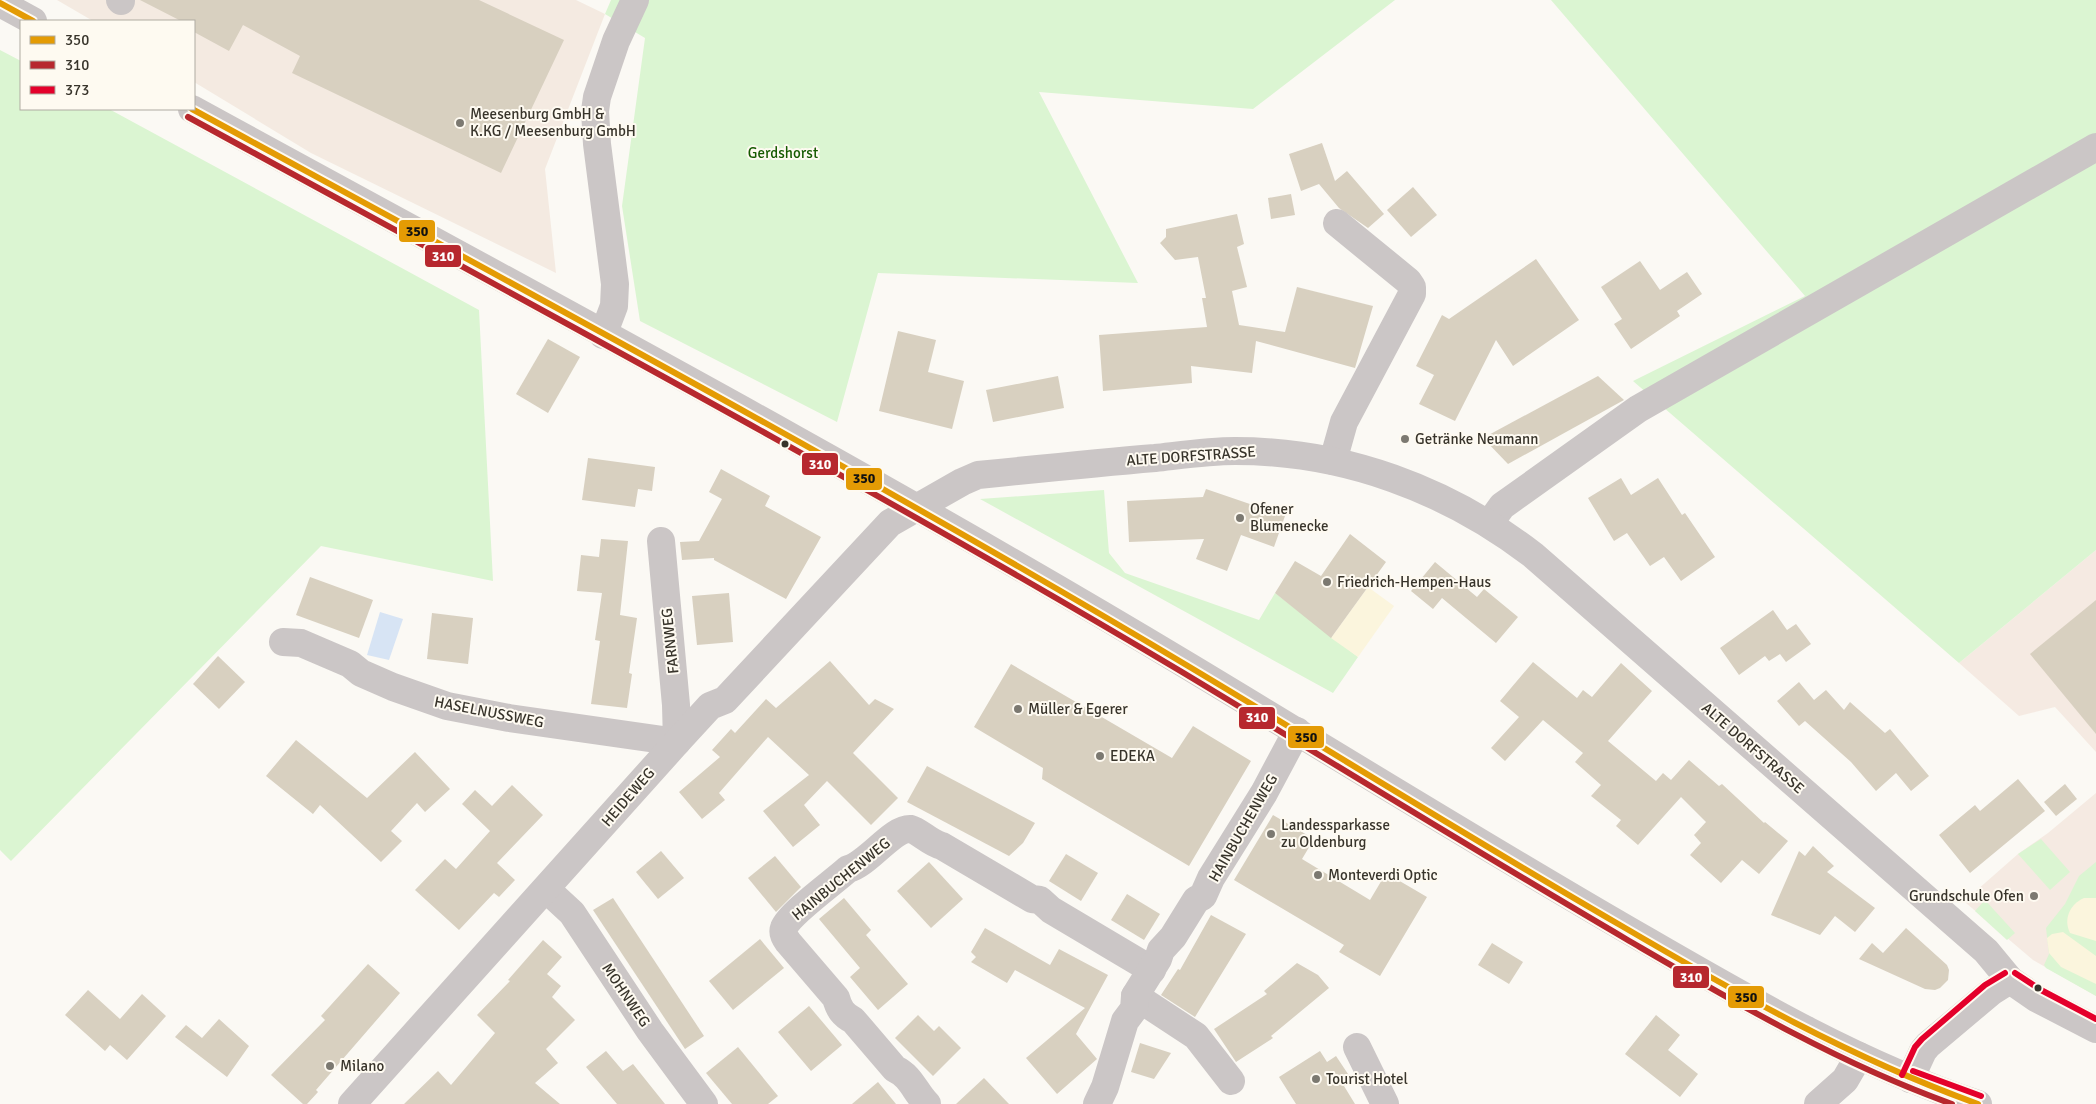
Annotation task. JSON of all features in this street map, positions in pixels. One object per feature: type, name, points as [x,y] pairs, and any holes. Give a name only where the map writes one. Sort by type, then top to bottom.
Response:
[{"type":"street","points":[[603,335],[612,314],[615,284],[597,144],[595,112],[597,97],[616,41],[635,0]]},
{"type":"street","points":[[0,3],[34,13]]},
{"type":"street","points":[[194,110],[1043,578],[1518,866],[1741,996],[1859,1056],[1910,1079],[1978,1104]]},
{"type":"street","points":[[1489,524],[1502,506],[1638,409],[2096,147]]},
{"type":"street","points":[[1333,461],[1344,422],[1412,294],[1412,287],[1408,282],[1338,223]]},
{"type":"street","name":"ALTE DORFSTRASSE","points":[[917,507],[978,475],[1233,451],[1263,452],[1333,461],[1396,479],[1464,508],[1533,554],[1986,951],[2010,980],[2036,998],[2096,1029]]},
{"type":"street","name":"HEIDEWEG","points":[[352,1104],[710,706],[725,700],[890,523],[917,507]]},
{"type":"street","name":"FARNWEG","points":[[660,541],[676,706],[677,742]]},
{"type":"street","name":"HASELNUSSWEG","points":[[283,642],[301,643],[350,664],[361,673],[393,688],[447,706],[509,718],[677,742]]},
{"type":"street","name":"HAINBUCHENWEG","points":[[1097,1104],[1103,1092],[1125,1021],[1134,1009],[1135,996],[1152,970],[1166,942],[1173,937],[1196,900],[1206,891],[1211,878],[1264,794],[1297,731]]},
{"type":"street","name":"HAINBUCHENWEG","points":[[927,1104],[914,1091],[911,1081],[904,1074],[895,1070],[853,1020],[844,1016],[838,1008],[836,998],[792,947],[784,934],[785,926],[803,907],[848,869],[858,867],[902,831],[912,829],[933,844],[942,846],[1032,899],[1040,900],[1050,910],[1152,970]]},
{"type":"street","name":"MOHNWEG","points":[[546,890],[572,913],[650,1031],[704,1104]]},
{"type":"street","points":[[1910,1079],[1923,1051],[1928,1045],[1991,992],[2010,980]]},
{"type":"street","points":[[1135,996],[1196,1036],[1231,1081]]},
{"type":"street","points":[[1357,1047],[1385,1104]]},
{"type":"street","points":[[1818,1104],[1845,1080],[1859,1056]]},
{"type":"shaded area","points":[[57,0],[576,0],[605,14],[545,169],[556,273],[311,153],[195,83],[195,20],[91,20]]},
{"type":"shaded area","points":[[2096,550],[2096,752],[2055,707],[2019,716],[1959,663]]},
{"type":"shaded area","name":"Grundschule Ofen","points":[[2096,793],[2096,996],[2033,960],[1966,903],[1977,890],[2018,854],[2048,833]]},
{"type":"green space","name":"Gerdshorst","points":[[611,0],[1395,0],[1253,109],[1039,92],[1138,283],[878,273],[837,422],[640,321],[622,206],[645,38],[605,14]]},
{"type":"green space","points":[[1551,0],[2096,0],[2096,550],[1959,663],[1633,381],[1805,296]]},
{"type":"green space","points":[[0,50],[20,60],[20,110],[111,110],[479,310],[493,581],[321,546],[11,861],[0,850]]},
{"type":"green space","points":[[1104,490],[1109,553],[1125,573],[1259,620],[1275,593],[1358,657],[1333,693],[980,499]]},
{"type":"green space","points":[[2041,839],[2070,872],[2050,890],[2018,854]]},
{"type":"green space","points":[[2096,862],[2096,996],[2046,968],[2044,965],[2049,954],[2046,928],[2065,904],[2079,876]]},
{"type":"green space","points":[[1985,900],[2015,933],[2007,940],[1975,911]]},
{"type":"sand","points":[[1368,587],[1394,606],[1358,657],[1331,638]]},
{"type":"sand","points":[[2084,898],[2096,898],[2096,941],[2070,933],[2068,928],[2069,912],[2075,904]]},
{"type":"sand","points":[[2063,932],[2096,956],[2096,984],[2061,967],[2049,953],[2047,938],[2052,934]]},
{"type":"water","points":[[380,612],[403,619],[389,660],[367,655]]},
{"type":"building","name":"Meesenburg GmbH & K.KG / Meesenburg GmbH","points":[[140,0],[479,0],[564,40],[501,173],[292,73],[300,56],[243,25],[229,51],[195,33],[195,20],[179,20]]},
{"type":"building","points":[[1322,143],[1335,181],[1347,171],[1384,214],[1368,228],[1339,208],[1319,184],[1301,191],[1289,154]]},
{"type":"building","points":[[1413,187],[1437,215],[1411,237],[1387,210]]},
{"type":"building","points":[[1291,194],[1295,215],[1271,219],[1268,198]]},
{"type":"building","points":[[1237,214],[1244,244],[1237,247],[1247,287],[1232,291],[1239,325],[1285,332],[1297,287],[1373,306],[1355,368],[1256,341],[1252,373],[1191,366],[1192,383],[1103,391],[1099,335],[1207,327],[1202,298],[1206,298],[1198,257],[1175,260],[1160,243],[1166,237],[1166,229]]},
{"type":"building","points":[[1536,259],[1579,320],[1513,366],[1496,340],[1455,421],[1419,404],[1434,375],[1416,366],[1442,315],[1449,319]]},
{"type":"building","points":[[1640,261],[1660,290],[1687,272],[1702,294],[1677,311],[1680,316],[1631,349],[1614,324],[1622,319],[1601,287]]},
{"type":"building","points":[[898,331],[936,340],[928,372],[964,381],[952,429],[879,411]]},
{"type":"building","points":[[548,339],[580,357],[548,413],[516,394]]},
{"type":"building","points":[[1058,376],[1064,408],[993,422],[986,390]]},
{"type":"building","points":[[1598,376],[1624,400],[1508,464],[1483,438]]},
{"type":"building","points":[[588,458],[655,467],[652,491],[638,489],[635,507],[582,500]]},
{"type":"building","points":[[721,469],[770,496],[765,506],[821,537],[786,599],[714,560],[714,558],[682,560],[680,542],[699,541],[722,499],[709,492]]},
{"type":"building","points":[[1621,478],[1631,495],[1658,478],[1682,515],[1685,513],[1715,557],[1681,581],[1664,557],[1650,566],[1627,533],[1614,541],[1588,498]]},
{"type":"building","points":[[1206,489],[1285,516],[1274,547],[1241,535],[1227,571],[1196,559],[1204,539],[1129,542],[1127,501],[1203,497]]},
{"type":"building","name":"Friedrich-Hempen-Haus","points":[[1350,534],[1386,562],[1331,638],[1275,593],[1295,561],[1321,576]]},
{"type":"building","points":[[601,539],[628,541],[620,615],[637,618],[629,673],[632,674],[627,708],[591,704],[600,641],[595,640],[602,593],[577,591],[581,555],[599,557]]},
{"type":"building","points":[[1435,562],[1477,597],[1484,589],[1518,617],[1496,643],[1442,598],[1433,609],[1411,591]]},
{"type":"building","points":[[310,577],[373,600],[359,638],[296,615]]},
{"type":"building","points":[[729,593],[733,642],[697,645],[692,596]]},
{"type":"building","points":[[2096,600],[2096,734],[2030,654]]},
{"type":"building","points":[[1773,610],[1787,630],[1796,624],[1811,644],[1786,662],[1780,654],[1769,661],[1765,656],[1739,675],[1720,648]]},
{"type":"building","points":[[432,613],[473,618],[468,664],[427,659]]},
{"type":"building","points":[[218,656],[245,682],[219,709],[193,684]]},
{"type":"building","points":[[830,661],[869,705],[875,699],[894,709],[853,753],[898,798],[871,825],[827,781],[804,805],[820,825],[793,847],[763,811],[809,775],[768,737],[719,793],[725,800],[702,819],[679,792],[720,757],[712,750],[731,729],[735,733],[766,699],[776,708]]},
{"type":"building","points":[[1533,662],[1577,698],[1583,690],[1592,697],[1621,663],[1652,691],[1608,741],[1656,781],[1663,773],[1671,780],[1689,760],[1719,786],[1722,784],[1764,823],[1788,841],[1759,874],[1742,860],[1721,883],[1690,855],[1701,843],[1694,835],[1706,822],[1681,797],[1638,845],[1616,826],[1621,820],[1591,796],[1601,785],[1575,762],[1583,753],[1543,720],[1505,761],[1491,748],[1519,717],[1500,701]]},
{"type":"building","points":[[1011,664],[1172,758],[1193,726],[1251,761],[1189,866],[1042,779],[1043,768],[974,727]]},
{"type":"building","points":[[1799,682],[1814,700],[1826,690],[1844,710],[1850,702],[1885,733],[1890,729],[1929,776],[1911,791],[1896,773],[1876,791],[1851,762],[1805,721],[1799,726],[1777,701]]},
{"type":"building","points":[[296,740],[367,798],[415,752],[450,789],[425,812],[417,803],[391,831],[402,841],[381,862],[320,805],[313,814],[266,776]]},
{"type":"building","points":[[927,766],[1035,823],[1023,843],[1009,856],[907,802]]},
{"type":"building","points":[[2018,779],[2045,811],[1970,873],[1939,835],[1975,805],[1980,811]]},
{"type":"building","points":[[2065,784],[2077,799],[2056,816],[2044,802]]},
{"type":"building","points":[[512,785],[543,815],[497,863],[515,880],[499,897],[494,893],[459,930],[415,890],[445,859],[456,869],[490,831],[462,804],[475,790],[492,806]]},
{"type":"building","points":[[1273,815],[1314,839],[1302,859],[1370,900],[1386,873],[1427,897],[1380,976],[1339,952],[1344,945],[1234,880]]},
{"type":"building","points":[[1813,846],[1834,866],[1827,872],[1875,908],[1855,932],[1835,916],[1820,935],[1771,915],[1799,851],[1805,856]]},
{"type":"building","points":[[661,851],[684,878],[658,899],[636,872]]},
{"type":"building","points":[[1066,854],[1098,873],[1081,901],[1049,881]]},
{"type":"building","points":[[775,856],[801,887],[776,912],[748,878]]},
{"type":"building","points":[[929,862],[963,899],[931,928],[897,891]]},
{"type":"building","points":[[1127,894],[1160,914],[1144,940],[1111,920]]},
{"type":"building","points":[[613,898],[704,1036],[685,1049],[593,910]]},
{"type":"building","points":[[844,898],[871,930],[866,935],[908,984],[878,1010],[850,977],[860,968],[819,919]]},
{"type":"building","points":[[1211,915],[1246,934],[1195,1017],[1161,995],[1178,969],[1180,970]]},
{"type":"building","points":[[985,928],[1050,965],[1059,949],[1108,975],[1076,1034],[1097,1059],[1057,1094],[1026,1058],[1085,1008],[1015,970],[1007,983],[971,962],[976,957],[971,952]]},
{"type":"building","points":[[1906,928],[1947,965],[1949,970],[1948,980],[1940,988],[1935,990],[1925,989],[1859,959],[1872,943],[1883,953]]},
{"type":"building","points":[[760,939],[784,968],[733,1010],[709,981]]},
{"type":"building","points":[[543,940],[562,957],[547,974],[561,986],[552,997],[575,1020],[546,1049],[558,1063],[535,1083],[560,1104],[404,1104],[438,1071],[451,1085],[495,1033],[477,1015],[510,981],[508,980]]},
{"type":"building","points":[[1492,943],[1523,962],[1509,984],[1478,965]]},
{"type":"building","points":[[1297,963],[1318,975],[1329,988],[1271,1036],[1273,1038],[1236,1062],[1214,1029],[1267,994],[1264,991]]},
{"type":"building","points":[[368,964],[400,993],[316,1090],[318,1092],[307,1104],[303,1104],[271,1075],[325,1020],[321,1016]]},
{"type":"building","points":[[88,990],[120,1019],[142,994],[166,1016],[127,1060],[110,1045],[105,1051],[65,1015]]},
{"type":"building","points":[[809,1006],[842,1045],[811,1071],[778,1032]]},
{"type":"building","points":[[918,1015],[934,1031],[939,1026],[961,1048],[933,1076],[895,1038]]},
{"type":"building","points":[[1656,1015],[1680,1035],[1668,1050],[1698,1074],[1680,1097],[1625,1054]]},
{"type":"building","points":[[219,1019],[249,1046],[227,1077],[175,1037],[186,1025],[202,1038]]},
{"type":"building","points":[[1140,1043],[1171,1053],[1154,1079],[1131,1072]]},
{"type":"building","points":[[738,1047],[778,1096],[768,1104],[732,1104],[706,1073]]},
{"type":"building","points":[[606,1051],[623,1071],[633,1064],[665,1104],[617,1104],[586,1067]]},
{"type":"building","name":"Tourist Hotel","points":[[1320,1051],[1327,1062],[1336,1056],[1352,1080],[1344,1086],[1355,1104],[1296,1104],[1279,1077]]},
{"type":"building","points":[[984,1078],[1009,1104],[956,1104]]},
{"type":"building","points":[[878,1082],[896,1104],[852,1104]]},
{"type":"transit line","name":"350","points":[[0,3],[31,20]]},
{"type":"transit line","name":"350","points":[[194,110],[443,245],[941,522],[1188,666],[1512,861],[1707,975],[1840,1045],[1931,1086],[1978,1104]]},
{"type":"transit line","name":"310","points":[[188,117],[688,390],[936,529],[1182,672],[1515,873],[1745,1007],[1867,1070],[1952,1104]]},
{"type":"transit line","name":"373","points":[[1902,1075],[1915,1047],[1922,1039],[1985,985],[2005,973]]},
{"type":"transit line","name":"373","points":[[2015,973],[2041,990],[2096,1019]]},
{"type":"transit line","name":"373","points":[[1913,1071],[1981,1096]]},
{"type":"place","name":"Meesenburg GmbH & K.KG / Meesenburg GmbH","points":[[460,123]]},
{"type":"place","name":"Getränke Neumann","points":[[1405,439]]},
{"type":"place","name":"Ofener Blumenecke","points":[[1240,518]]},
{"type":"place","name":"Friedrich-Hempen-Haus","points":[[1327,582]]},
{"type":"place","name":"Müller & Egerer","points":[[1018,709]]},
{"type":"place","name":"EDEKA","points":[[1100,756]]},
{"type":"place","name":"Landessparkasse zu Oldenburg","points":[[1271,834]]},
{"type":"place","name":"Monteverdi Optic","points":[[1318,875]]},
{"type":"place","name":"Grundschule Ofen","points":[[2034,896]]},
{"type":"place","name":"Milano","points":[[330,1066]]},
{"type":"place","name":"Tourist Hotel","points":[[1316,1079]]}]
